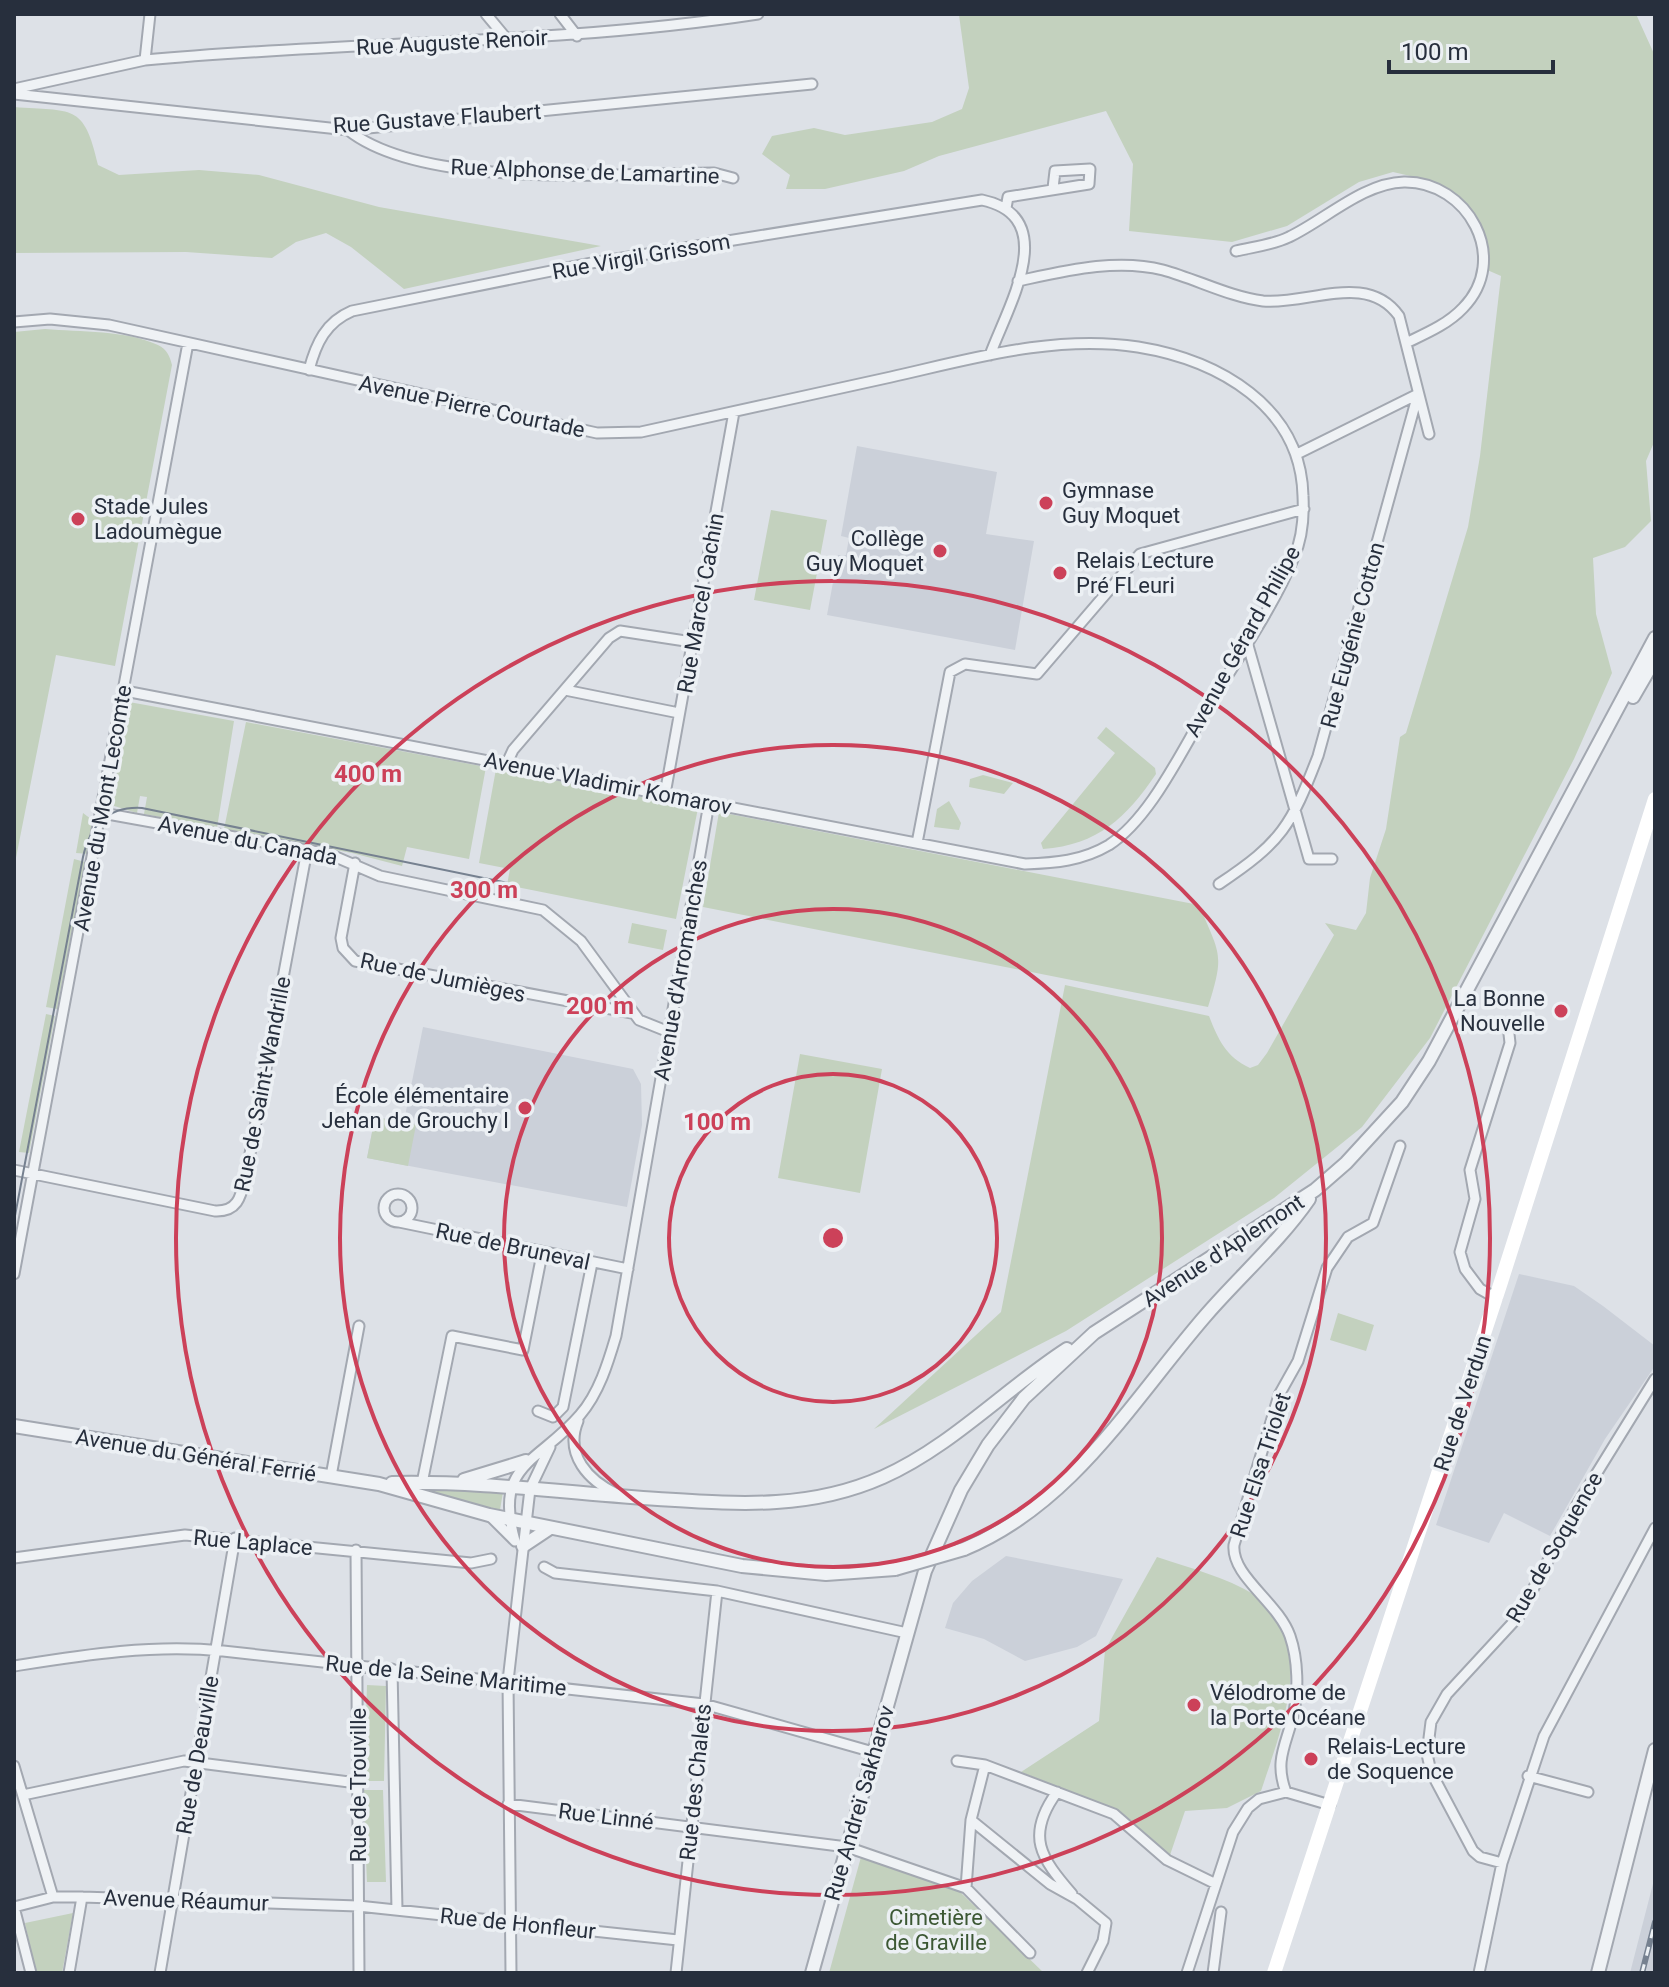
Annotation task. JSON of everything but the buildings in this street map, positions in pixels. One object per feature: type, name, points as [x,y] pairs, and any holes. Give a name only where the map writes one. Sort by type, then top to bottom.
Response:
[{"type":"main road","name":"Rue de Verdun","points":[[1274,1973],[1647,833],[1655,799]]},
{"type":"main road","name":"Rue de Verdun","points":[[1647,833],[1655,817]]},
{"type":"street","points":[[145,60],[150,14]]},
{"type":"street","points":[[486,14],[506,38]]},
{"type":"street","points":[[560,14],[577,36]]},
{"type":"street","name":"Rue Auguste Renoir","points":[[14,91],[145,60],[225,52],[577,36],[758,14]]},
{"type":"street","name":"Rue Gustave Flaubert","points":[[14,91],[348,130],[812,84]]},
{"type":"street","name":"Rue Alphonse de Lamartine","points":[[348,130],[365,144],[409,158],[473,170],[714,173],[733,178]]},
{"type":"street","points":[[1236,251],[1287,239],[1372,190],[1403,182],[1432,186],[1453,197],[1470,213],[1481,232],[1484,256],[1479,284],[1465,307],[1438,328],[1406,343]]},
{"type":"street","points":[[990,355],[1018,281],[1025,237],[1022,226],[1006,208],[1008,197],[1053,188]]},
{"type":"street","name":"Rue Virgil Grissom","points":[[309,370],[314,349],[327,328],[352,311],[591,263],[932,207],[982,200],[1006,208]]},
{"type":"street","points":[[1018,281],[1114,265],[1160,269],[1260,301],[1292,301],[1356,291],[1374,293],[1388,301],[1399,316],[1429,434]]},
{"type":"street","name":"Avenue Pierre Courtade","points":[[14,322],[50,319],[109,325],[597,433],[641,432],[990,355]]},
{"type":"street","name":"Avenue du Mont Lecomte","points":[[14,1274],[188,343]]},
{"type":"street","name":"Avenue Gérard Philipe","points":[[990,355],[1093,343],[1139,347],[1183,358],[1230,377],[1258,397],[1282,424],[1297,454],[1304,509],[1294,557],[1247,642],[1143,813],[1108,845],[1091,853]]},
{"type":"street","points":[[1297,454],[1418,394]]},
{"type":"street","name":"Rue Eugénie Cotton","points":[[1219,884],[1264,854],[1297,813],[1318,756],[1418,394]]},
{"type":"street","name":"Rue Marcel Cachin","points":[[665,794],[734,412]]},
{"type":"street","points":[[917,843],[950,672],[965,664],[1037,674],[1140,554],[1304,509]]},
{"type":"street","points":[[507,763],[513,750],[609,638],[620,631],[692,642]]},
{"type":"street","name":"Avenue d'Aplemont","points":[[907,1633],[933,1549],[961,1490],[988,1445],[1024,1398],[1094,1333],[1315,1190],[1346,1163],[1402,1102],[1457,1012],[1537,858],[1649,660],[1655,638]]},
{"type":"street","points":[[1247,642],[1309,859],[1332,859]]},
{"type":"street","points":[[565,690],[679,713]]},
{"type":"street","name":"Avenue Vladimir Komarov","points":[[125,691],[1025,864],[1073,861],[1091,853]]},
{"type":"street","name":"Avenue d'Arromanches","points":[[620,1496],[598,1485],[582,1466],[575,1450],[574,1430],[606,1368],[628,1269],[709,803]]},
{"type":"street","name":"Avenue du Canada","points":[[102,813],[307,850],[355,863],[380,876],[543,910],[581,941],[632,1013],[650,1026],[669,1032]]},
{"type":"street","name":"Rue de Saint-Wandrille","points":[[33,1175],[215,1211],[226,1212],[239,1202],[307,850]]},
{"type":"street","name":"Rue de Jumièges","points":[[355,863],[341,938],[343,948],[355,961],[632,1013]]},
{"type":"street","points":[[1496,1298],[1480,1289],[1465,1269],[1460,1252],[1475,1199],[1470,1170],[1510,1043],[1509,1034]]},
{"type":"street","name":"Rue Elsa Triolet","points":[[1286,1792],[1279,1764],[1296,1702],[1292,1643],[1283,1619],[1268,1598],[1236,1566],[1234,1545],[1279,1395],[1298,1361],[1327,1268],[1348,1237],[1373,1223],[1400,1146]]},
{"type":"street","points":[[14,1170],[33,1175]]},
{"type":"street","points":[[379,1484],[489,1515],[742,1566],[826,1574],[895,1569],[964,1549],[989,1538],[1029,1512],[1078,1471],[1315,1190]]},
{"type":"street","name":"Rue de Bruneval","points":[[399,1222],[542,1254],[628,1269]]},
{"type":"street","points":[[422,1483],[452,1336],[523,1350],[542,1254]]},
{"type":"street","points":[[538,1411],[553,1417],[563,1407],[592,1263]]},
{"type":"street","points":[[331,1476],[359,1326]]},
{"type":"street","points":[[379,1484],[458,1481],[512,1488],[756,1505],[826,1498],[864,1485],[937,1447],[1025,1377],[1094,1333]]},
{"type":"street","name":"Rue de Soquence","points":[[1502,1863],[1480,1857],[1473,1851],[1431,1772],[1427,1754],[1430,1726],[1447,1694],[1510,1627],[1530,1600],[1577,1505],[1655,1379]]},
{"type":"street","name":"Avenue d'Arromanches","points":[[512,1488],[526,1461],[552,1444],[581,1415]]},
{"type":"street","name":"Avenue du Général Ferrié","points":[[14,1426],[379,1484]]},
{"type":"street","name":"Avenue d'Arromanches","points":[[530,1489],[552,1444]]},
{"type":"street","points":[[458,1481],[526,1461]]},
{"type":"street","points":[[512,1488],[509,1519],[520,1547]]},
{"type":"street","points":[[511,1973],[508,1681],[520,1547],[527,1523],[530,1489]]},
{"type":"street","points":[[489,1515],[520,1547]]},
{"type":"street","points":[[520,1547],[550,1528]]},
{"type":"street","points":[[1479,1973],[1502,1863],[1528,1776],[1570,1681],[1655,1528]]},
{"type":"street","name":"Rue Laplace","points":[[14,1558],[185,1535],[471,1563],[491,1559]]},
{"type":"street","name":"Rue de Deauville","points":[[160,1973],[235,1538]]},
{"type":"street","name":"Rue de Trouville","points":[[356,1550],[359,1973]]},
{"type":"street","points":[[544,1567],[555,1573],[717,1591],[907,1633]]},
{"type":"street","name":"Rue des Chalets","points":[[676,1973],[717,1591]]},
{"type":"street","name":"Rue Andreï Sakharov","points":[[812,1973],[907,1633]]},
{"type":"street","name":"Rue de la Seine Maritime","points":[[14,1666],[114,1650],[216,1650],[704,1704],[873,1752]]},
{"type":"street","name":"Rue de Trouville","points":[[392,1669],[397,1910]]},
{"type":"street","points":[[1598,1973],[1655,1750]]},
{"type":"street","points":[[957,1761],[985,1765],[1114,1814],[1167,1860],[1216,1884]]},
{"type":"street","points":[[23,1795],[157,1765],[196,1763],[357,1783]]},
{"type":"street","points":[[985,1765],[971,1820],[966,1888],[1030,1953]]},
{"type":"street","points":[[14,1766],[53,1897]]},
{"type":"street","points":[[1528,1776],[1588,1792]]},
{"type":"street","points":[[1057,1792],[1041,1819],[1039,1843],[1049,1866],[1077,1899],[1106,1923],[1103,1941],[1087,1973]]},
{"type":"street","points":[[1187,1973],[1240,1818],[1259,1799],[1286,1792],[1330,1805]]},
{"type":"street","name":"Rue Linné","points":[[508,1804],[847,1847],[966,1888]]},
{"type":"street","points":[[971,1820],[1050,1884],[1077,1899]]},
{"type":"street","name":"Avenue Réaumur","points":[[14,1907],[53,1897],[173,1898],[358,1906]]},
{"type":"street","points":[[69,1973],[82,1897]]},
{"type":"street","name":"Rue de Honfleur","points":[[358,1906],[678,1940]]},
{"type":"street","points":[[14,1907],[31,1973]]},
{"type":"street","points":[[1213,1973],[1221,1912]]},
{"type":"shaded area","name":"Collège Guy Moquet","points":[[857,446],[997,472],[986,534],[1034,541],[1015,650],[827,615],[838,555],[846,555],[849,538],[841,536]]},
{"type":"shaded area","name":"École élémentaire Jehan de Grouchy I","points":[[423,1027],[633,1069],[641,1084],[642,1125],[627,1207],[367,1158],[375,1117],[404,1121]]},
{"type":"shaded area","points":[[1519,1274],[1574,1286],[1655,1346],[1655,1366],[1605,1439],[1550,1536],[1504,1513],[1489,1543],[1436,1525]]},
{"type":"shaded area","points":[[1006,1556],[1123,1579],[1096,1636],[1077,1647],[1025,1661],[984,1639],[945,1628],[953,1603],[972,1581]]},
{"type":"shaded area","points":[[1655,1876],[1655,1973],[1630,1973]]},
{"type":"green space","points":[[1636,14],[1655,56],[1655,440],[1646,461],[1651,521],[1625,547],[1593,558],[1596,614],[1612,673],[1574,759],[1430,1038],[1362,1127],[1274,1198],[1066,1331],[874,1429],[1001,1312],[1065,985],[1209,1016],[1224,1046],[1250,1068],[1258,1065],[1267,1053],[1334,935],[1325,923],[1356,930],[1366,913],[1370,878],[1386,829],[1400,737],[1406,733],[1468,527],[1480,456],[1501,276],[1485,269],[1481,233],[1471,212],[1450,194],[1419,178],[1393,172],[1359,182],[1287,226],[1232,242],[1129,231],[1133,164],[1106,111],[939,156],[904,171],[825,189],[786,189],[790,175],[762,154],[772,136],[814,128],[845,135],[932,122],[962,109],[969,88],[959,15]]},
{"type":"green space","points":[[14,107],[72,114],[81,120],[87,130],[98,165],[119,175],[199,170],[259,175],[379,207],[601,246],[404,289],[351,247],[326,233],[296,242],[272,258],[186,252],[14,253]]},
{"type":"green space","name":"Stade Jules Ladoumègue","points":[[45,329],[117,334],[145,340],[164,349],[172,365],[115,666],[56,655],[14,868],[14,332]]},
{"type":"green space","points":[[771,510],[827,520],[810,610],[754,600]]},
{"type":"green space","points":[[129,702],[234,721],[217,828],[144,814],[147,797],[140,796],[137,813],[111,805]]},
{"type":"green space","points":[[246,722],[486,767],[469,859],[407,847],[402,866],[352,853],[224,829]]},
{"type":"green space","points":[[1106,727],[1155,768],[1156,774],[1133,804],[1109,826],[1080,842],[1043,849],[1041,843],[1115,753],[1097,738]]},
{"type":"green space","points":[[496,769],[698,808],[676,919],[507,885],[510,869],[479,863]]},
{"type":"green space","points":[[983,775],[1013,783],[1004,794],[969,787],[970,779]]},
{"type":"green space","points":[[949,801],[961,823],[959,830],[934,827],[937,809]]},
{"type":"green space","points":[[719,812],[1199,905],[1218,954],[1217,975],[1208,1007],[703,907]]},
{"type":"green space","points":[[83,813],[95,822],[89,854],[76,853]]},
{"type":"green space","points":[[74,859],[85,862],[57,1009],[46,1007]]},
{"type":"green space","points":[[632,923],[667,930],[663,950],[628,943]]},
{"type":"green space","points":[[46,1014],[55,1016],[29,1153],[19,1152]]},
{"type":"green space","points":[[800,1054],[882,1069],[860,1193],[778,1178]]},
{"type":"green space","points":[[375,1117],[416,1125],[408,1166],[367,1158]]},
{"type":"green space","points":[[1338,1313],[1374,1325],[1366,1351],[1330,1340]]},
{"type":"green space","points":[[386,1485],[503,1492],[500,1510]]},
{"type":"green space","name":"Vélodrome de la Porte Océane","points":[[1157,1557],[1220,1578],[1255,1595],[1275,1613],[1286,1635],[1291,1660],[1290,1687],[1284,1715],[1261,1791],[1227,1808],[1185,1811],[1170,1855],[1120,1811],[1021,1772],[1099,1721],[1105,1650]]},
{"type":"green space","points":[[367,1685],[386,1686],[384,1781],[364,1781]]},
{"type":"green space","points":[[363,1790],[383,1790],[386,1882],[367,1882]]},
{"type":"green space","name":"Cimetière de Graville","points":[[861,1857],[959,1891],[1044,1973],[829,1973]]},
{"type":"green space","points":[[73,1913],[62,1973],[36,1973],[25,1923]]},
{"type":"tram line","points":[[14,1221],[83,857],[90,836],[110,814],[142,808],[508,883]]},
{"type":"railway","points":[[1642,1973],[1655,1922]]},
{"type":"place","name":"Gymnase Guy Moquet","points":[[1046,503]]},
{"type":"place","name":"Stade Jules Ladoumègue","points":[[78,519]]},
{"type":"place","name":"Collège Guy Moquet","points":[[940,551]]},
{"type":"place","name":"Relais Lecture Pré FLeuri","points":[[1060,573]]},
{"type":"place","name":"La Bonne Nouvelle","points":[[1561,1011]]},
{"type":"place","name":"École élémentaire Jehan de Grouchy I","points":[[525,1108]]},
{"type":"place","name":"Vélodrome de la Porte Océane","points":[[1194,1705]]},
{"type":"place","name":"Relais-Lecture de Soquence","points":[[1311,1759]]}]
